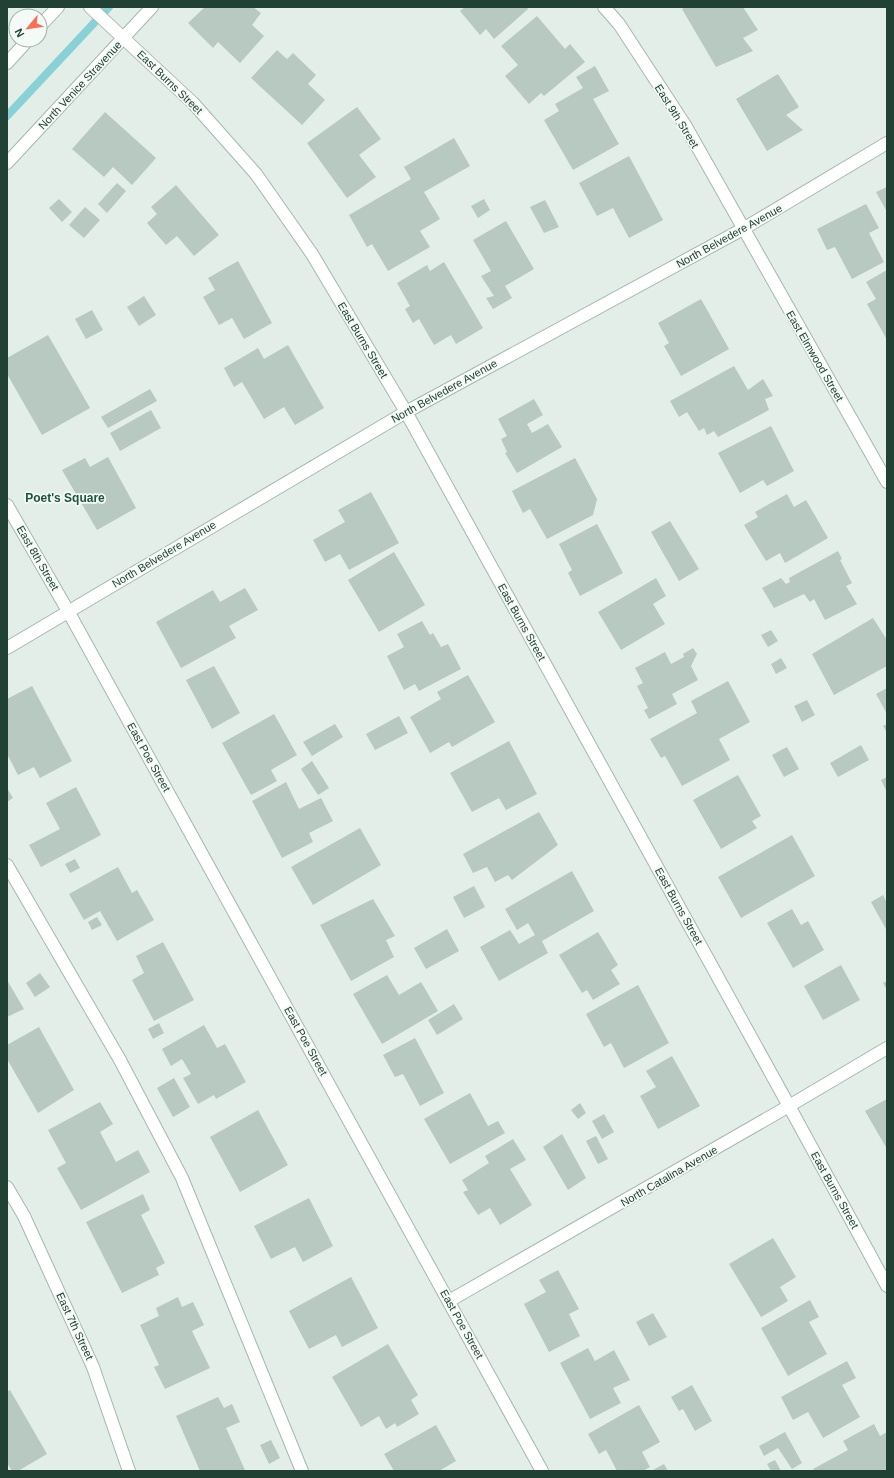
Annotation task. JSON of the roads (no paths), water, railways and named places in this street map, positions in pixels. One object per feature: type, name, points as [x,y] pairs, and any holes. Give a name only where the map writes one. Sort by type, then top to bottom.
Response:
[{"type":"street","points":[[48,18],[58,7]]},
{"type":"street","name":"East Burns Street","points":[[90,7],[193,103],[256,174],[312,254],[406,412],[887,1286]]},
{"type":"street","name":"North Venice Stravenue","points":[[7,163],[152,7]]},
{"type":"street","name":"East 9th Street","points":[[604,7],[619,24],[685,125],[743,229]]},
{"type":"street","points":[[7,63],[21,48]]},
{"type":"street","name":"North Belvedere Avenue","points":[[7,648],[406,412],[743,229],[887,143]]},
{"type":"street","name":"East Elmwood Street","points":[[743,229],[887,482]]},
{"type":"street","name":"East 8th Street","points":[[7,505],[68,611]]},
{"type":"street","name":"East Poe Street","points":[[68,611],[542,1471]]},
{"type":"street","points":[[7,865],[120,1060],[182,1178],[302,1471]]},
{"type":"street","name":"North Catalina Avenue","points":[[449,1301],[789,1106],[887,1048]]},
{"type":"street","name":"East 7th Street","points":[[7,1187],[24,1216],[94,1367],[129,1471]]},
{"type":"waterway","points":[[7,116],[109,7]]},
{"type":"district","name":"Poet's Square","points":[[65,498]]}]
